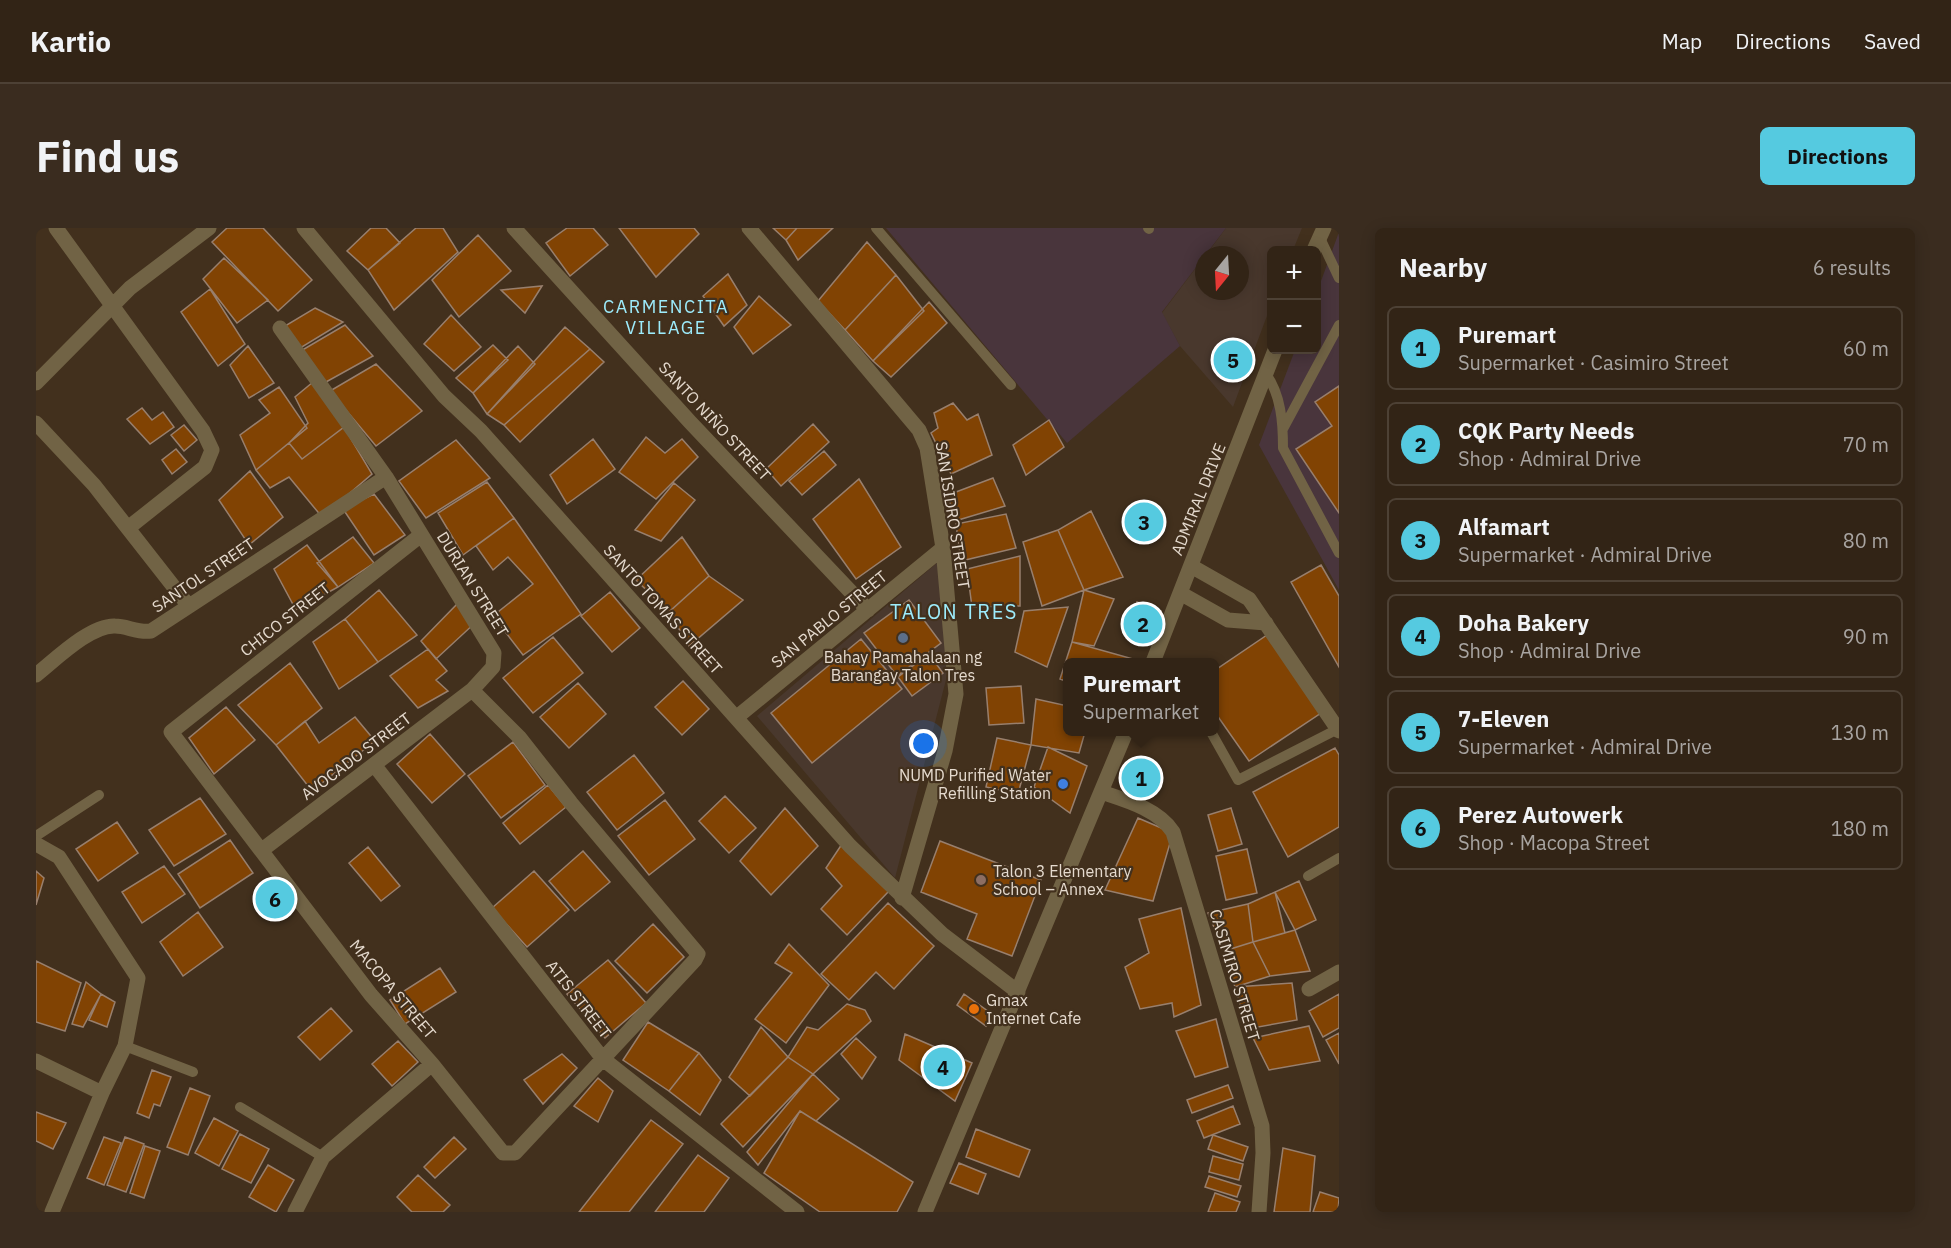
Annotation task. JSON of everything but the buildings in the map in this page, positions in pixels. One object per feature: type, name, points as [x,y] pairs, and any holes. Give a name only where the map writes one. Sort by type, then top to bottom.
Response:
[{"type":"street","points":[[56,228],[202,431],[212,450],[204,467],[128,528]]},
{"type":"street","points":[[36,383],[130,288],[209,228]]},
{"type":"street","name":"SANTO TOMAS STREET","points":[[304,228],[444,396],[481,431],[618,588],[737,717],[842,837],[902,898],[942,934],[1018,992]]},
{"type":"street","name":"SANTO NIÑO STREET","points":[[514,228],[674,405],[868,610]]},
{"type":"street","name":"SAN ISIDRO STREET","points":[[749,228],[919,429],[927,448],[943,548],[956,694],[945,751],[902,898]]},
{"type":"street","name":"DURIAN STREET","points":[[280,328],[386,477],[494,653],[493,667],[472,690]]},
{"type":"street","name":"ADMIRAL DRIVE","points":[[1155,658],[1274,354]]},
{"type":"street","points":[[36,423],[94,485],[188,605]]},
{"type":"street","name":"SANTOL STREET","points":[[36,675],[88,634],[114,626],[141,632],[151,631],[386,477]]},
{"type":"street","name":"CHICO STREET","points":[[171,732],[421,535]]},
{"type":"street","name":"SAN PABLO STREET","points":[[737,717],[943,548]]},
{"type":"street","points":[[1191,566],[1249,598],[1338,730]]},
{"type":"street","points":[[1180,593],[1228,620],[1266,622]]},
{"type":"street","points":[[472,690],[519,737],[571,803],[698,954],[695,960],[603,1059]]},
{"type":"street","name":"AVOCADO STREET","points":[[262,850],[472,690]]},
{"type":"street","name":"MACOPA STREET","points":[[171,732],[371,995],[432,1064],[503,1153],[510,1155],[515,1153],[603,1059]]},
{"type":"street","points":[[925,1212],[1124,736]]},
{"type":"street","name":"ATIS STREET","points":[[375,766],[603,1059],[797,1212]]},
{"type":"street","name":"CASIMIRO STREET","points":[[1101,792],[1135,803],[1168,824],[1173,832],[1262,1126],[1263,1153],[1259,1212]]},
{"type":"street","points":[[36,844],[59,858],[138,978],[125,1046],[102,1093],[52,1212]]},
{"type":"street","points":[[1309,989],[1339,972]]},
{"type":"street","points":[[36,1061],[102,1093]]},
{"type":"street","points":[[295,1212],[323,1157],[432,1064]]},
{"type":"lane","points":[[876,228],[1011,385]]},
{"type":"lane","points":[[1320,239],[1339,278]]},
{"type":"lane","points":[[1283,429],[1339,325]]},
{"type":"lane","points":[[1266,374],[1276,388],[1283,429],[1283,448],[1339,553]]},
{"type":"lane","points":[[1213,736],[1238,780],[1338,730]]},
{"type":"lane","points":[[36,836],[99,795]]},
{"type":"lane","points":[[1308,876],[1339,858]]},
{"type":"lane","points":[[125,1046],[194,1072]]},
{"type":"lane","points":[[240,1107],[323,1157]]},
{"type":"shaded area","points":[[886,228],[1226,228],[1212,246],[1195,246],[1195,269],[1162,312],[1180,346],[1067,443]]},
{"type":"shaded area","points":[[1226,228],[1302,228],[1295,246],[1267,246],[1267,316],[1233,407],[1180,346],[1162,313],[1195,269],[1195,300],[1249,300],[1249,246],[1213,246]]},
{"type":"shaded area","points":[[1339,232],[1339,590],[1259,445],[1293,354],[1321,354],[1321,281]]},
{"type":"shaded area","points":[[938,562],[949,668],[895,878],[757,716]]},
{"type":"place","name":"7-Eleven","points":[[1233,360]]},
{"type":"place","name":"Alfamart","points":[[1144,522]]},
{"type":"place","name":"CQK Party Needs","points":[[1143,624]]},
{"type":"place","name":"Bahay Pamahalaan ng Barangay Talon Tres","points":[[903,638]]},
{"type":"place","name":"Puremart","points":[[1141,778]]},
{"type":"place","name":"NUMD Purified Water Refilling Station","points":[[1063,784]]},
{"type":"place","name":"Talon 3 Elementary School – Annex","points":[[981,880]]},
{"type":"place","name":"Perez Autowerk","points":[[275,899]]},
{"type":"place","name":"Gmax Internet Cafe","points":[[974,1009]]},
{"type":"place","name":"Doha Bakery","points":[[943,1067]]},
{"type":"district","name":"CARMENCITA VILLAGE","points":[[666,317]]},
{"type":"district","name":"TALON TRES","points":[[954,612]]}]
